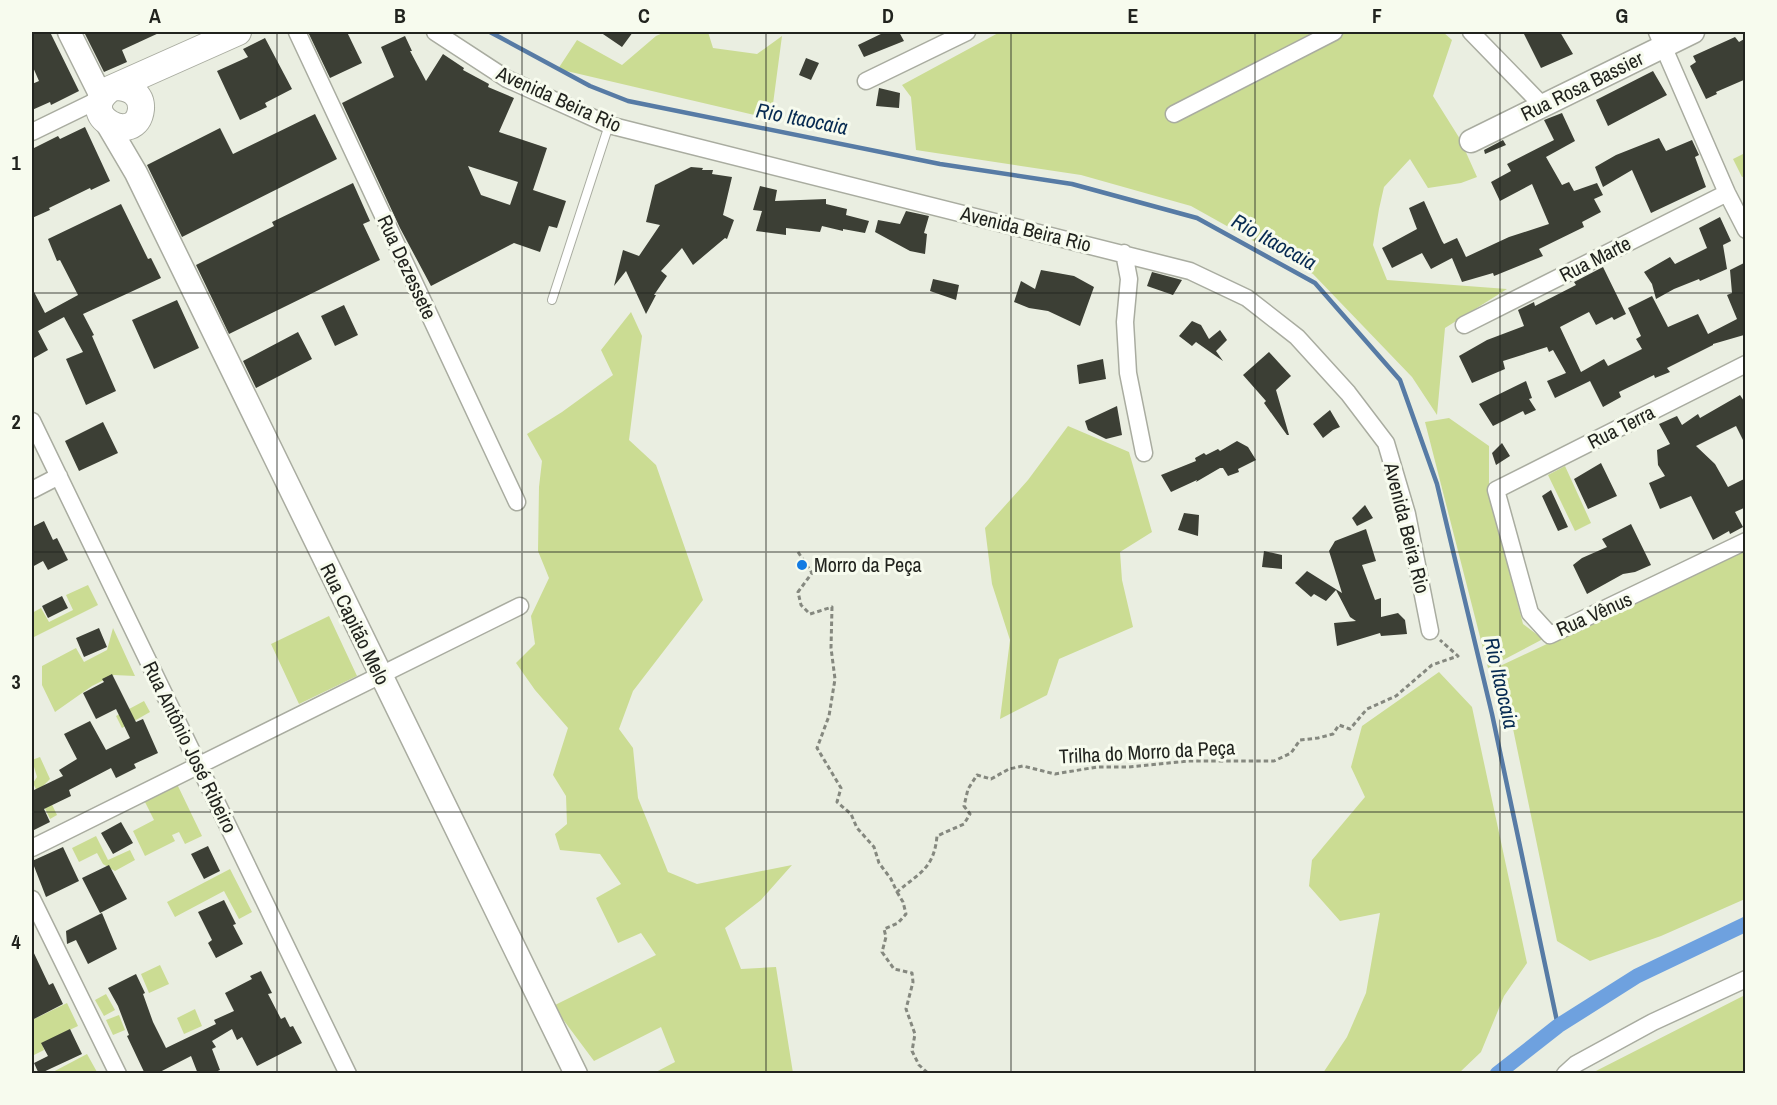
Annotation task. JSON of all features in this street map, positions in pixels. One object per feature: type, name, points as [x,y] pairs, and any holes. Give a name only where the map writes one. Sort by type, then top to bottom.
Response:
[{"type":"main road","name":"Rua Capitão Melo","points":[[69,32],[100,102],[576,1074]]},
{"type":"main road","points":[[100,102],[188,55],[238,32]]},
{"type":"main road","name":"Rua Rosa Bassier","points":[[1471,141],[1543,106],[1660,39],[1693,32]]},
{"type":"main road","points":[[100,102],[111,125],[124,127],[130,125],[140,113],[152,88],[188,55]]},
{"type":"main road","points":[[100,102],[129,88],[138,97],[140,113]]},
{"type":"main road","name":"Rua Capitão Melo","points":[[136,173],[133,145],[140,113]]},
{"type":"street","name":"Rua Dezessete","points":[[297,32],[517,502]]},
{"type":"street","name":"Avenida Beira Rio","points":[[435,32],[507,80],[609,125],[1124,253],[1190,271],[1247,298],[1298,337],[1348,393],[1386,443],[1407,514],[1430,631]]},
{"type":"street","points":[[866,81],[967,32]]},
{"type":"street","points":[[1174,114],[1334,32]]},
{"type":"street","points":[[1471,32],[1543,106]]},
{"type":"street","points":[[1660,39],[1727,193],[1746,230]]},
{"type":"street","points":[[32,132],[100,102]]},
{"type":"street","name":"Rua Marte","points":[[1464,325],[1727,193]]},
{"type":"street","points":[[1124,253],[1128,279],[1125,322],[1128,373],[1144,453]]},
{"type":"street","name":"Rua Terra","points":[[1496,490],[1746,364]]},
{"type":"street","name":"Rua Antônio José Ribeiro","points":[[32,421],[348,1074]]},
{"type":"street","points":[[32,490],[59,476]]},
{"type":"street","name":"Rua Vênus","points":[[1496,490],[1530,613],[1550,635],[1746,541]]},
{"type":"street","points":[[32,848],[520,606]]},
{"type":"street","points":[[32,899],[118,1074]]},
{"type":"street","points":[[1565,1074],[1576,1064],[1653,1022],[1746,979]]},
{"type":"lane","points":[[552,300],[609,125]]},
{"type":"path","points":[[798,552],[812,573],[798,592],[801,605],[810,614],[832,607],[831,648],[835,679],[829,716],[817,748],[841,788],[837,802],[851,814],[857,828],[874,847],[879,863],[891,879],[903,902],[906,914],[898,923],[885,930],[886,937],[882,952],[894,969],[912,974],[913,982],[906,1009],[915,1034],[912,1051],[919,1065],[929,1074]]},
{"type":"path","name":"Trilha do Morro da Peça","points":[[897,892],[926,870],[936,850],[938,836],[964,824],[970,814],[964,806],[968,789],[977,775],[991,779],[1009,769],[1023,766],[1055,774],[1097,767],[1129,767],[1188,761],[1274,761],[1291,753],[1300,740],[1333,734],[1339,726],[1350,729],[1367,709],[1396,696],[1432,665],[1458,656],[1430,631]]},
{"type":"green space","points":[[665,32],[708,32],[713,48],[757,54],[782,36],[771,119],[558,69],[577,40],[622,65],[656,36]]},
{"type":"green space","points":[[1000,32],[1443,32],[1452,40],[1433,96],[1460,139],[1477,177],[1461,183],[1428,188],[1410,159],[1384,187],[1373,245],[1387,280],[1507,289],[1445,328],[1437,415],[1412,377],[1313,274],[1191,206],[1081,175],[916,150],[911,97],[902,85]]},
{"type":"green space","points":[[1745,153],[1745,176],[1742,177],[1733,159]]},
{"type":"green space","points":[[631,312],[642,336],[629,440],[656,465],[703,600],[633,691],[619,729],[633,748],[638,798],[668,872],[697,884],[792,865],[761,900],[725,928],[741,969],[776,967],[793,1073],[654,1073],[675,1062],[661,1027],[594,1061],[553,1006],[656,955],[641,933],[618,943],[596,898],[621,884],[600,854],[560,850],[555,834],[567,824],[566,796],[553,775],[568,728],[535,690],[516,663],[535,644],[531,616],[549,578],[538,551],[539,487],[542,461],[527,434],[613,375],[601,350]]},
{"type":"green space","points":[[1449,418],[1489,446],[1489,493],[1523,624],[1543,639],[1488,668],[1425,422]]},
{"type":"green space","points":[[1068,426],[1129,452],[1152,532],[1120,552],[1122,580],[1133,627],[1059,659],[1047,695],[1000,719],[1010,640],[992,584],[985,528],[1028,480]]},
{"type":"green space","points":[[1565,466],[1591,523],[1575,531],[1548,475]]},
{"type":"green space","points":[[1745,551],[1745,899],[1661,936],[1590,961],[1557,941],[1500,666]]},
{"type":"green space","points":[[88,585],[98,605],[32,638],[32,613],[41,608],[49,622],[73,610],[66,595]]},
{"type":"green space","points":[[329,616],[357,676],[299,704],[271,644]]},
{"type":"green space","points":[[113,628],[135,676],[114,675],[92,686],[55,712],[42,685],[42,666],[76,648],[84,662],[107,650]]},
{"type":"green space","points":[[1439,672],[1472,707],[1527,963],[1504,996],[1481,1052],[1459,1073],[1323,1073],[1347,1037],[1366,993],[1380,913],[1340,921],[1309,886],[1312,860],[1365,797],[1351,767],[1362,726]]},
{"type":"green space","points":[[144,701],[150,712],[122,728],[116,716]]},
{"type":"green space","points":[[40,757],[50,779],[43,786],[57,815],[50,819],[33,783],[37,777],[32,760]]},
{"type":"green space","points":[[177,784],[202,836],[185,844],[179,832],[172,835],[175,841],[145,856],[133,831],[154,820],[144,800]]},
{"type":"green space","points":[[96,836],[108,860],[130,850],[135,860],[115,871],[103,864],[97,853],[79,862],[72,848]]},
{"type":"green space","points":[[230,869],[252,912],[239,919],[224,891],[175,917],[167,902]]},
{"type":"green space","points":[[160,965],[169,984],[149,993],[141,974]]},
{"type":"green space","points":[[106,994],[115,1010],[104,1016],[95,1000]]},
{"type":"green space","points":[[1745,995],[1745,1073],[1592,1073]]},
{"type":"green space","points":[[67,1003],[78,1026],[42,1043],[44,1050],[32,1056],[32,1020]]},
{"type":"green space","points":[[195,1009],[202,1026],[184,1034],[177,1018]]},
{"type":"green space","points":[[119,1015],[125,1030],[113,1035],[106,1020]]},
{"type":"green space","points":[[87,1054],[97,1072],[51,1073]]},
{"type":"building","points":[[32,32],[50,32],[79,91],[51,105],[50,102],[32,110],[32,84],[39,81],[32,65]]},
{"type":"building","points":[[84,32],[161,32],[122,50],[127,62],[104,72]]},
{"type":"building","points":[[308,32],[347,32],[362,63],[330,78]]},
{"type":"building","points":[[600,32],[633,32],[622,47]]},
{"type":"building","points":[[885,32],[899,32],[904,41],[864,57],[858,45]]},
{"type":"building","points":[[1523,32],[1560,32],[1573,54],[1541,68]]},
{"type":"building","points":[[405,36],[412,51],[410,51],[426,81],[443,54],[464,68],[463,70],[489,84],[488,87],[514,98],[499,132],[547,148],[533,190],[566,201],[557,228],[549,226],[540,252],[514,243],[431,286],[400,228],[342,103],[394,77],[381,47]],"holes":[[[468,166],[518,182],[510,205],[481,195]]]},
{"type":"building","points":[[1735,37],[1739,42],[1746,38],[1746,79],[1706,99],[1690,66],[1696,62],[1693,56]]},
{"type":"building","points":[[265,38],[292,89],[265,103],[267,107],[240,120],[217,71],[248,57],[243,49]]},
{"type":"building","points":[[806,58],[819,63],[811,80],[799,75]]},
{"type":"building","points":[[1653,71],[1667,95],[1608,126],[1596,100]]},
{"type":"building","points":[[879,88],[900,93],[899,108],[876,106]]},
{"type":"building","points":[[1562,113],[1575,141],[1546,157],[1562,185],[1569,182],[1574,191],[1597,183],[1603,195],[1594,199],[1601,212],[1582,222],[1584,227],[1539,249],[1543,256],[1494,276],[1493,273],[1462,282],[1452,258],[1431,269],[1422,253],[1392,268],[1382,248],[1417,229],[1409,208],[1424,201],[1444,244],[1457,238],[1466,257],[1509,237],[1549,224],[1532,184],[1500,201],[1491,182],[1511,171],[1507,164],[1554,140],[1544,120]]},
{"type":"building","points":[[315,114],[337,159],[182,237],[147,165],[220,128],[233,154]]},
{"type":"building","points":[[85,127],[110,181],[91,190],[90,188],[32,218],[32,149],[58,136],[60,139]]},
{"type":"building","points":[[1659,138],[1666,151],[1692,140],[1699,155],[1695,157],[1706,187],[1651,213],[1632,170],[1603,187],[1595,167],[1616,155]]},
{"type":"building","points":[[1503,140],[1506,145],[1485,154],[1484,150]]},
{"type":"building","points":[[691,167],[713,170],[712,174],[732,177],[723,215],[734,220],[727,239],[725,238],[693,265],[682,248],[661,271],[667,276],[654,295],[656,295],[646,314],[626,271],[614,286],[623,250],[639,256],[660,225],[646,222],[655,185]]},
{"type":"building","points":[[353,183],[370,221],[363,224],[380,260],[229,334],[196,265],[274,226],[272,222]]},
{"type":"building","points":[[760,186],[777,190],[775,201],[826,199],[826,204],[847,209],[846,215],[869,221],[865,233],[822,226],[820,232],[786,228],[786,235],[756,231],[762,211],[753,210]]},
{"type":"building","points":[[121,204],[148,259],[151,258],[161,278],[83,314],[94,335],[92,336],[116,391],[86,405],[66,359],[83,352],[64,317],[38,331],[48,350],[32,359],[32,288],[45,313],[78,295],[60,260],[57,261],[48,239]]},
{"type":"building","points":[[906,211],[929,216],[924,233],[927,234],[925,254],[910,251],[875,232],[878,220],[900,224]]},
{"type":"building","points":[[1720,217],[1731,241],[1723,245],[1727,269],[1674,289],[1656,299],[1652,284],[1644,272],[1670,257],[1675,264],[1707,248],[1699,228]]},
{"type":"building","points":[[1746,262],[1746,339],[1744,335],[1713,344],[1667,368],[1670,372],[1655,378],[1654,375],[1619,392],[1621,397],[1603,407],[1590,381],[1555,398],[1547,381],[1566,373],[1553,350],[1549,352],[1547,347],[1503,361],[1505,369],[1472,383],[1459,356],[1487,340],[1524,326],[1518,310],[1534,302],[1535,306],[1576,285],[1574,282],[1603,267],[1626,314],[1614,320],[1612,317],[1596,325],[1589,312],[1560,327],[1581,372],[1604,359],[1608,366],[1642,349],[1636,339],[1641,336],[1628,308],[1652,296],[1668,327],[1698,314],[1708,334],[1737,319],[1727,295],[1732,293],[1730,270]]},
{"type":"building","points":[[1041,270],[1074,276],[1094,287],[1080,326],[1048,311],[1029,308],[1014,302],[1021,281],[1035,289]]},
{"type":"building","points":[[1152,272],[1182,280],[1173,295],[1147,286]]},
{"type":"building","points":[[933,279],[959,285],[956,300],[930,291]]},
{"type":"building","points":[[177,300],[199,348],[154,369],[132,320]]},
{"type":"building","points":[[344,305],[358,335],[335,346],[321,316]]},
{"type":"building","points":[[1192,321],[1201,325],[1209,339],[1220,330],[1227,340],[1216,351],[1223,361],[1196,342],[1192,346],[1179,336]]},
{"type":"building","points":[[298,332],[312,359],[256,388],[243,361]]},
{"type":"building","points":[[1269,352],[1291,376],[1276,390],[1289,435],[1264,403],[1266,401],[1243,375]]},
{"type":"building","points":[[1103,359],[1106,379],[1079,384],[1077,365]]},
{"type":"building","points":[[1526,381],[1532,398],[1529,399],[1536,410],[1525,415],[1523,411],[1493,426],[1479,404]]},
{"type":"building","points":[[1740,395],[1746,404],[1746,446],[1736,426],[1696,446],[1715,464],[1728,487],[1746,478],[1746,507],[1735,512],[1743,527],[1730,534],[1729,531],[1713,540],[1691,496],[1660,509],[1649,483],[1665,476],[1658,465],[1657,450],[1670,444],[1659,424],[1677,416],[1682,425],[1698,414],[1700,418]]},
{"type":"building","points":[[1117,406],[1122,435],[1106,439],[1088,430],[1085,421]]},
{"type":"building","points":[[1330,410],[1340,427],[1323,438],[1313,424]]},
{"type":"building","points":[[103,422],[118,453],[79,471],[65,441]]},
{"type":"building","points":[[1237,441],[1248,447],[1256,460],[1238,469],[1239,472],[1228,476],[1223,468],[1220,468],[1196,482],[1197,480],[1171,492],[1161,475],[1196,461],[1195,458],[1204,453],[1206,455],[1218,449],[1220,451]]},
{"type":"building","points":[[1502,443],[1510,456],[1496,465],[1492,453]]},
{"type":"building","points":[[1601,463],[1617,496],[1588,509],[1574,479]]},
{"type":"building","points":[[1551,490],[1568,527],[1558,531],[1542,496]]},
{"type":"building","points":[[1365,505],[1373,518],[1357,526],[1352,518]]},
{"type":"building","points":[[1184,513],[1199,515],[1198,536],[1178,530]]},
{"type":"building","points":[[44,521],[53,540],[57,538],[68,560],[48,570],[43,561],[32,567],[32,527]]},
{"type":"building","points":[[1631,524],[1651,565],[1623,574],[1587,594],[1573,565],[1582,558],[1607,547],[1602,539]]},
{"type":"building","points":[[1366,529],[1376,561],[1362,565],[1375,600],[1381,598],[1381,617],[1398,613],[1405,620],[1407,634],[1381,636],[1380,633],[1337,646],[1334,623],[1356,621],[1350,617],[1336,590],[1326,601],[1314,594],[1311,597],[1295,583],[1307,571],[1342,593],[1329,551],[1335,541]]},
{"type":"building","points":[[1264,551],[1282,555],[1282,569],[1262,567]]},
{"type":"building","points":[[62,596],[68,608],[48,618],[42,606]]},
{"type":"building","points":[[99,628],[107,647],[84,657],[76,638]]},
{"type":"building","points":[[112,674],[136,722],[143,719],[158,753],[134,764],[136,768],[116,778],[111,768],[69,790],[71,796],[44,809],[50,822],[32,831],[32,785],[34,790],[63,776],[59,770],[77,759],[64,734],[90,721],[106,750],[130,738],[116,709],[96,719],[83,693],[104,682],[102,679]]},
{"type":"building","points":[[121,822],[133,843],[113,854],[101,833]]},
{"type":"building","points":[[208,846],[220,871],[204,879],[191,854]]},
{"type":"building","points":[[63,847],[79,881],[46,897],[32,861]]},
{"type":"building","points":[[109,865],[127,899],[100,913],[82,878]]},
{"type":"building","points":[[224,900],[243,944],[216,958],[208,943],[212,940],[198,912]]},
{"type":"building","points":[[102,913],[117,949],[88,964],[76,940],[67,944],[66,931]]},
{"type":"building","points":[[32,949],[49,985],[53,983],[63,1004],[32,1020]]},
{"type":"building","points":[[261,971],[272,993],[268,994],[281,1019],[285,1017],[290,1027],[293,1026],[302,1043],[257,1066],[242,1037],[237,1040],[232,1029],[212,1041],[216,1047],[212,1049],[220,1070],[211,1074],[198,1074],[191,1056],[156,1074],[145,1074],[127,1036],[129,1035],[118,1006],[108,988],[136,974],[145,993],[143,994],[153,1022],[166,1048],[216,1024],[214,1020],[234,1011],[225,993],[252,979],[250,976]]},
{"type":"building","points":[[70,1029],[82,1054],[39,1074],[34,1063],[48,1056],[41,1043]]},
{"type":"waterway","name":"Rio Itaocaia","points":[[490,32],[590,86],[628,101],[940,164],[1072,184],[1197,218],[1315,283],[1400,380],[1437,484],[1492,714],[1558,1026]]},
{"type":"waterway","points":[[1497,1074],[1558,1026],[1637,976],[1746,924]]},
{"type":"place","name":"Morro da Peça","points":[[802,565]]}]
